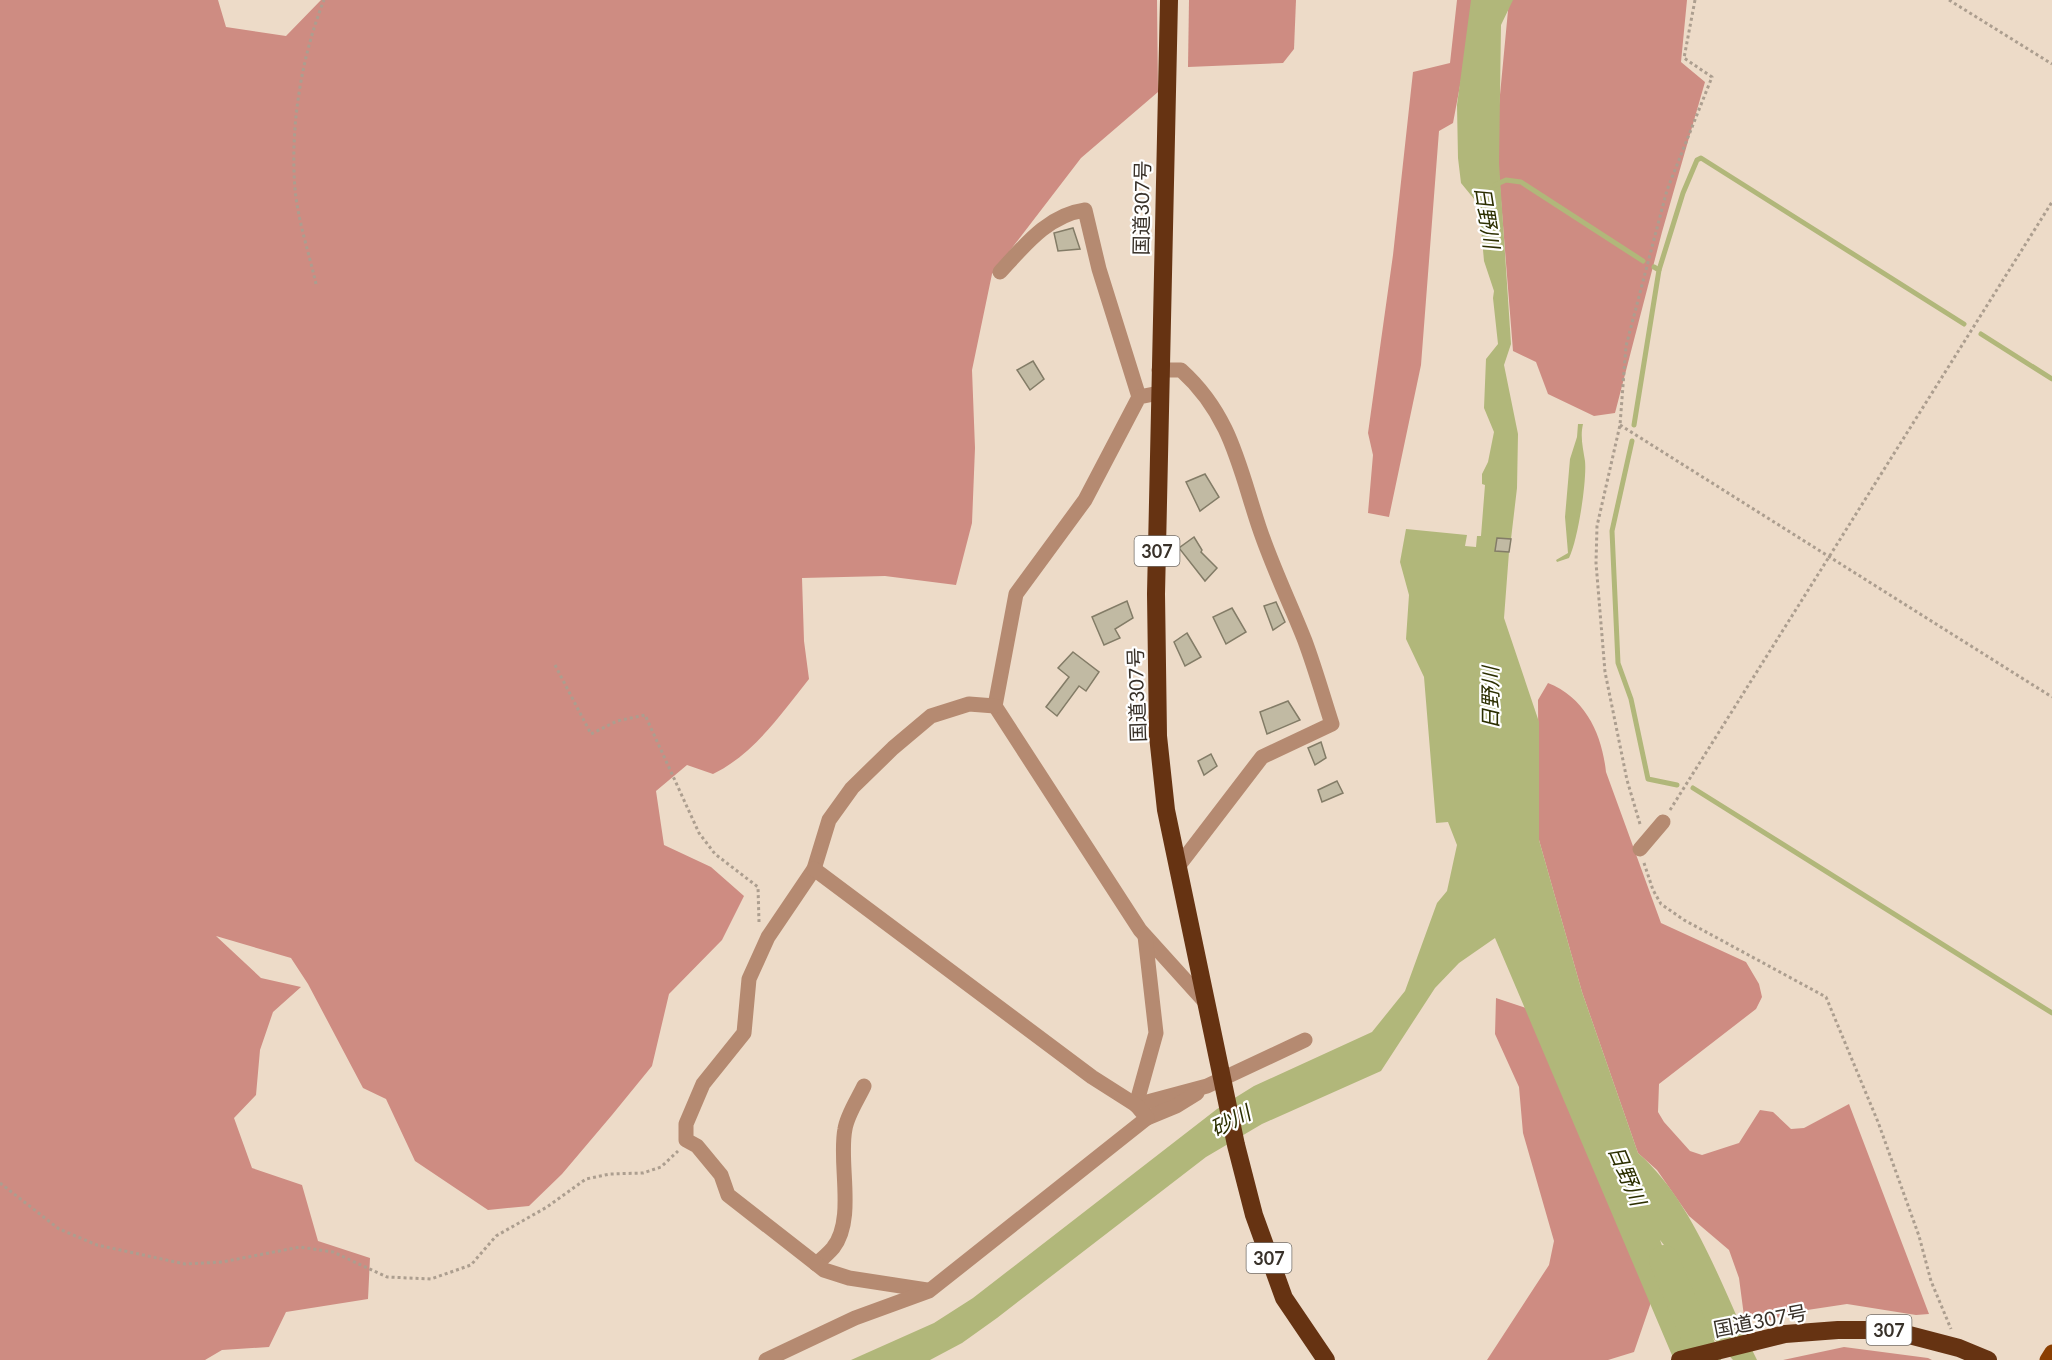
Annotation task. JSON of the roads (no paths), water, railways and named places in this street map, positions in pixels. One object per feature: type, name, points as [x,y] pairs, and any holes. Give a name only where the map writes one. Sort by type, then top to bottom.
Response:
[{"type":"highway","name":"国道307号","points":[[1169,0],[1159,370],[1156,594],[1158,736],[1166,810],[1206,1003],[1219,1087],[1254,1215],[1284,1298],[1326,1360]]},
{"type":"highway","name":"国道307号","points":[[1680,1360],[1785,1334],[1838,1330],[1890,1330],[1959,1348],[1988,1360]]},
{"type":"main road","points":[[2047,1360],[2052,1352]]},
{"type":"street","points":[[1000,272],[1038,231],[1076,211],[1085,210],[1100,269],[1139,396],[1085,500],[1016,594],[995,706],[1145,936],[1206,1003]]},
{"type":"street","points":[[1159,370],[1181,370],[1195,382],[1219,417],[1238,456],[1259,528],[1306,645],[1332,724],[1262,757],[1178,868]]},
{"type":"street","points":[[1139,396],[1159,393]]},
{"type":"street","points":[[929,1291],[849,1278],[824,1270],[728,1195],[721,1176],[697,1146],[686,1140],[686,1124],[703,1084],[744,1033],[749,979],[768,937],[814,869],[829,820],[852,788],[893,748],[931,716],[969,704],[995,706]]},
{"type":"street","points":[[1640,849],[1663,822]]},
{"type":"street","points":[[814,869],[1092,1077],[1136,1105],[1147,1118]]},
{"type":"street","points":[[1136,1105],[1156,1033],[1145,936]]},
{"type":"street","points":[[766,1360],[855,1318],[929,1291],[1147,1118],[1219,1087],[1251,1063],[1305,1040]]},
{"type":"street","points":[[816,1264],[835,1246],[842,1223],[847,1191],[843,1161],[845,1128],[864,1086]]},
{"type":"street","points":[[1136,1105],[1219,1087]]},
{"type":"water","name":"砂川","points":[[1471,0],[1513,0],[1501,25],[1499,163],[1511,344],[1504,365],[1518,434],[1517,488],[1511,539],[1497,538],[1495,550],[1509,552],[1504,618],[1539,722],[1539,840],[1582,992],[1638,1153],[1676,1197],[1692,1223],[1757,1360],[1733,1360],[1712,1337],[1675,1259],[1660,1240],[1704,1360],[1674,1360],[1495,938],[1459,963],[1435,988],[1381,1071],[1262,1124],[1206,1157],[962,1343],[930,1360],[851,1360],[934,1323],[973,1298],[1217,1109],[1254,1086],[1372,1032],[1405,991],[1437,903],[1447,891],[1457,845],[1448,822],[1436,823],[1424,677],[1406,639],[1409,595],[1400,562],[1406,529],[1467,535],[1465,546],[1476,547],[1477,536],[1481,536],[1485,485],[1482,484],[1482,474],[1488,462],[1494,432],[1484,408],[1486,359],[1498,344],[1494,291],[1484,261],[1479,205],[1461,183],[1458,158],[1457,105]]},
{"type":"water","points":[[1578,424],[1583,424],[1585,461],[1581,510],[1576,538],[1569,558],[1557,562],[1556,560],[1568,553],[1565,517],[1570,459],[1577,437]]},
{"type":"waterway","points":[[1659,270],[1683,193],[1697,160],[1701,158],[1964,324]]},
{"type":"waterway","points":[[1495,185],[1506,180],[1521,182],[1643,261]]},
{"type":"waterway","points":[[1634,425],[1659,270],[1654,267]]},
{"type":"waterway","points":[[1981,334],[2052,379]]},
{"type":"waterway","points":[[1632,441],[1612,531],[1618,663],[1631,699],[1648,779],[1677,785]]},
{"type":"waterway","points":[[1693,788],[2052,1013]]},
{"type":"waterway","name":"日野川","points":[[1664,1260],[1706,1360]]}]
